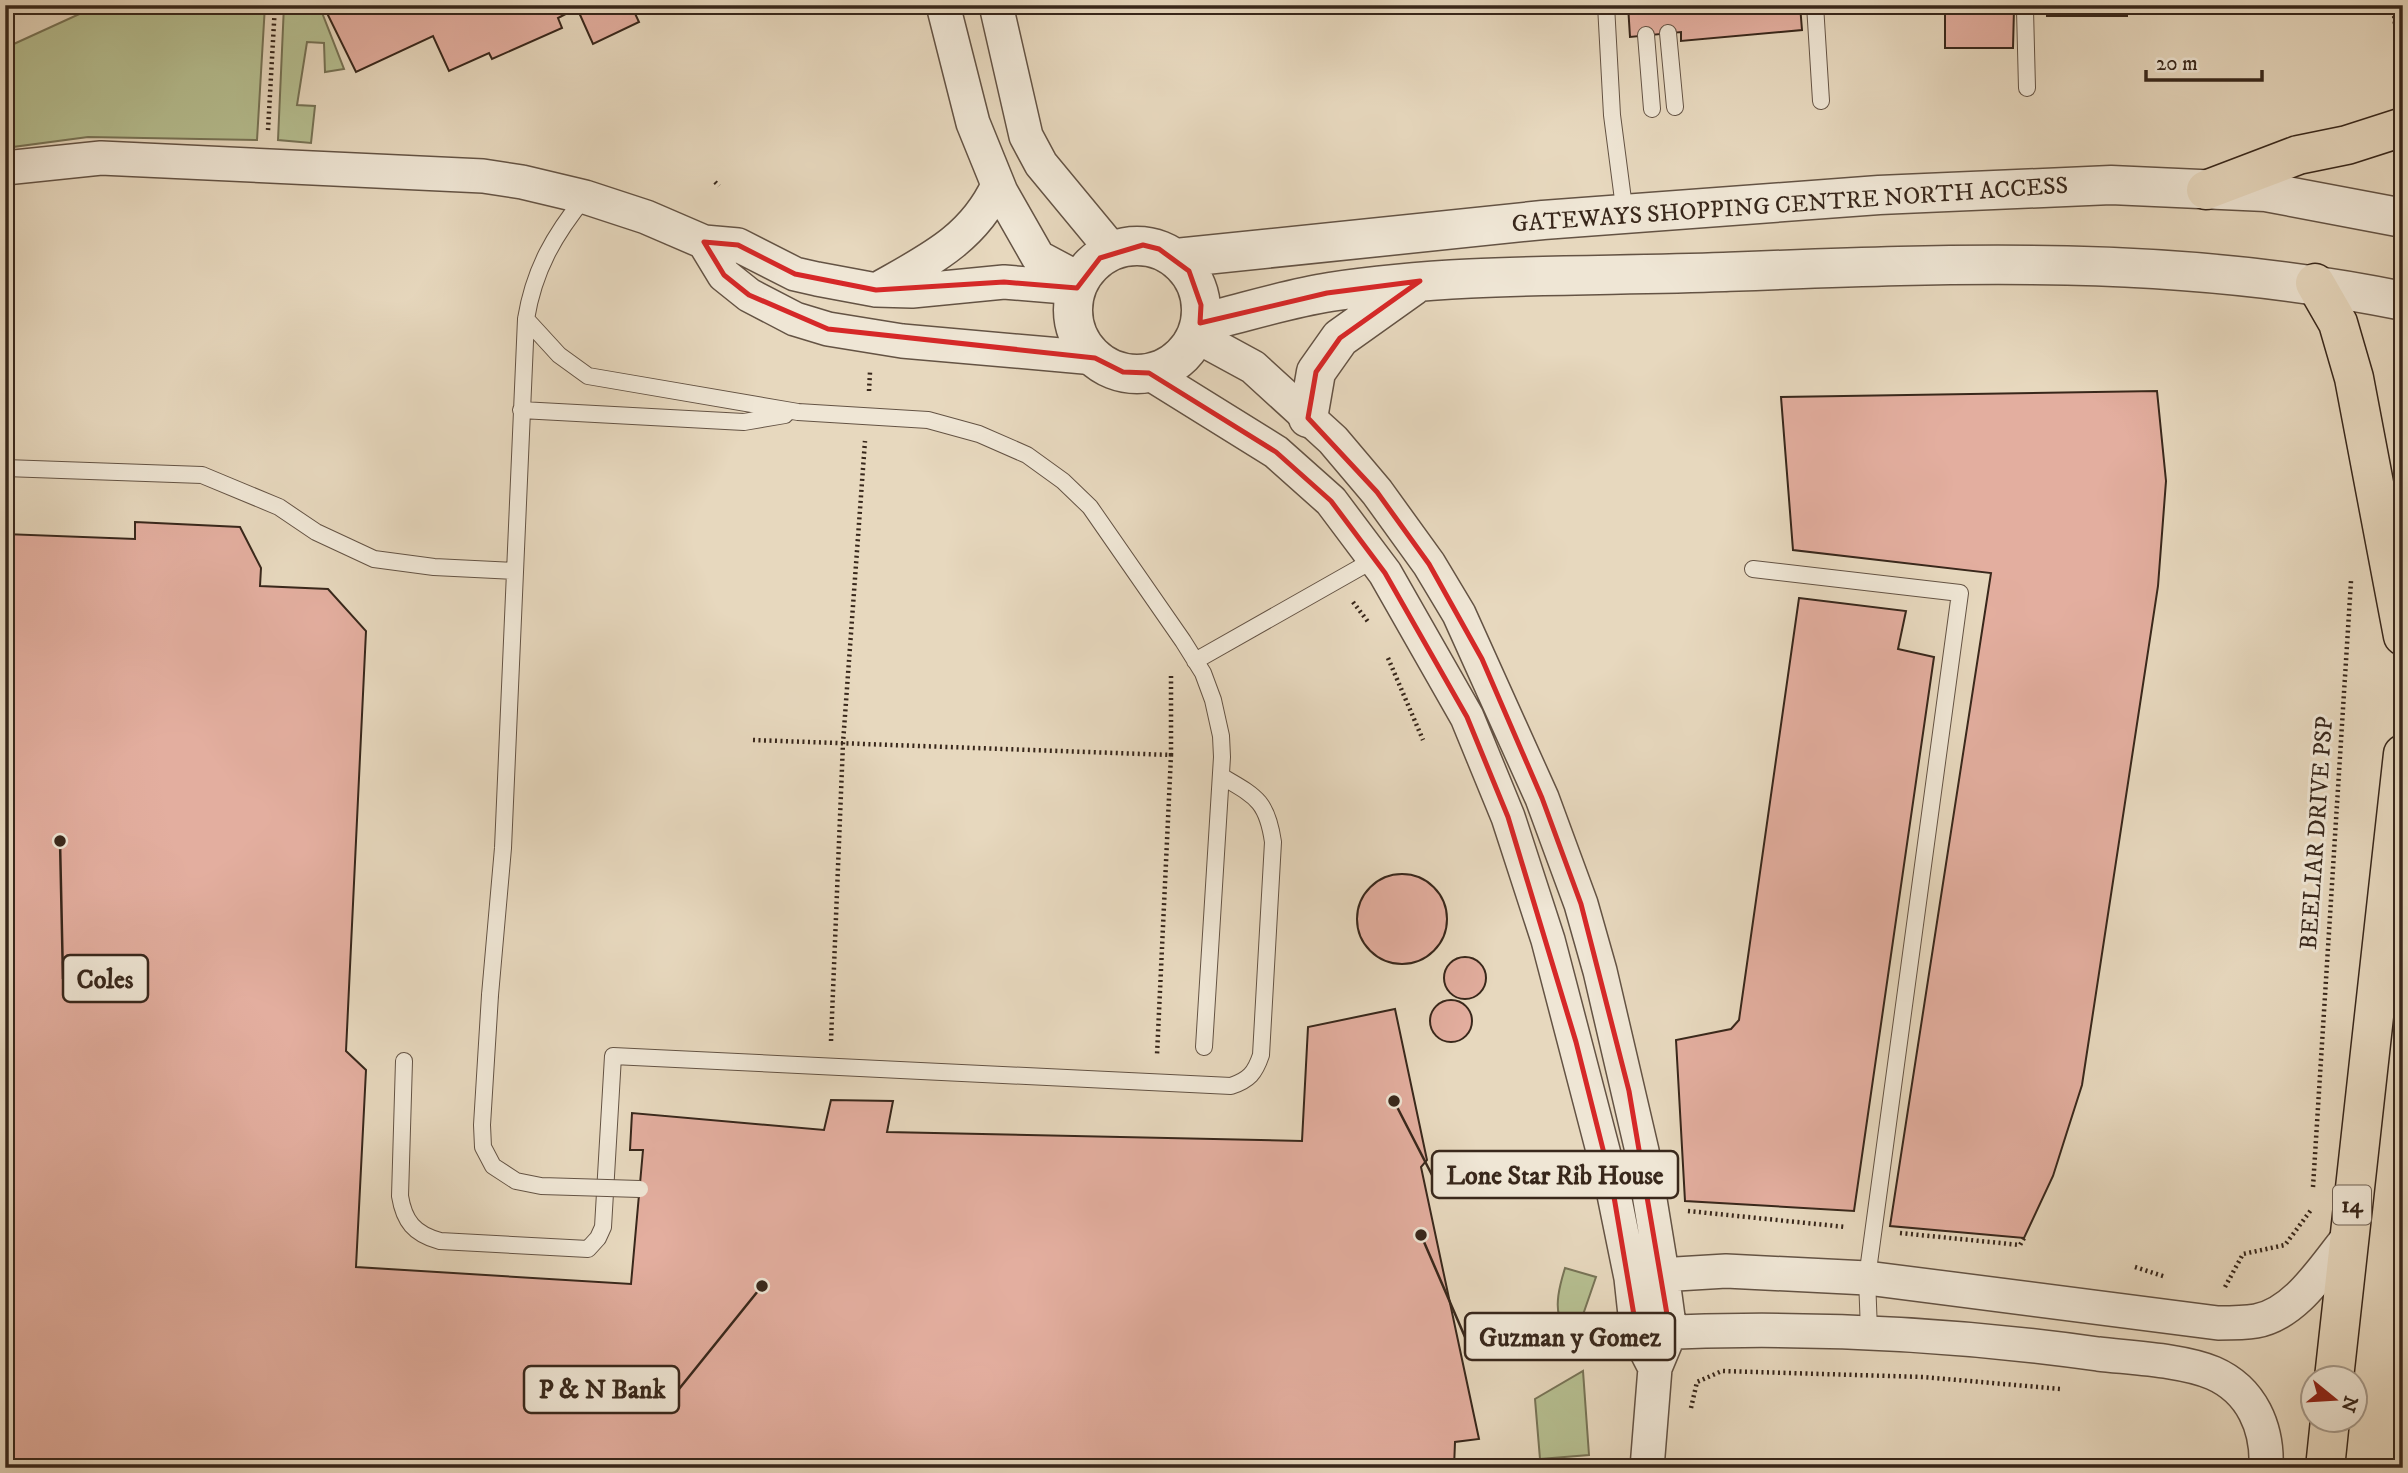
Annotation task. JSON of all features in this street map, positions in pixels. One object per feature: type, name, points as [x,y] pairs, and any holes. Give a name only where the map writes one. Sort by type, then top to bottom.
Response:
[{"type":"highway","points":[[2206,190],[2298,155],[2347,145],[2403,127]]},
{"type":"highway","points":[[2315,283],[2338,323],[2354,378],[2403,636]]},
{"type":"highway","name":"14","points":[[2335,1364],[2403,754]]},
{"type":"highway","points":[[2325,1468],[2329,1434]]},
{"type":"street","points":[[943,5],[973,123],[998,185],[1038,257],[1079,284]]},
{"type":"street","points":[[996,5],[1026,136],[1041,164],[1113,251]]},
{"type":"street","points":[[5,168],[101,158],[411,171],[523,182],[584,197],[657,221],[704,242],[738,245],[795,274],[876,290],[960,288],[1004,282],[1079,284]]},
{"type":"street","points":[[876,290],[960,238],[979,220],[998,185]]},
{"type":"street","name":"GATEWAYS SHOPPING CENTRE NORTH ACCESS","points":[[1176,258],[1543,219],[1879,195],[2097,186],[2266,192],[2403,218]]},
{"type":"street","points":[[704,242],[724,275],[749,295],[795,319],[824,328],[902,341],[1095,358],[1124,372],[1149,373],[1179,358],[1198,330],[1198,287],[1189,271],[1176,258],[1160,249],[1143,245],[1113,251],[1094,262],[1079,284],[1074,320],[1081,339],[1095,358]]},
{"type":"street","points":[[1198,330],[1327,293],[1420,281],[1912,264],[2139,266],[2315,283],[2403,302]]},
{"type":"street","points":[[1307,418],[1317,372],[1339,338],[1420,281]]},
{"type":"street","points":[[1198,330],[1253,368],[1333,440],[1377,492],[1429,564],[1482,659],[1533,775],[1564,856],[1600,971],[1642,1151],[1646,1276],[1637,1333],[1655,1368]]},
{"type":"street","points":[[1149,373],[1238,427],[1301,473],[1331,501],[1375,559],[1421,631],[1467,717],[1508,817],[1576,1042],[1612,1185],[1670,1332],[1655,1368],[1647,1468]]},
{"type":"street","points":[[1646,1276],[1726,1271],[1867,1278],[2218,1323],[2259,1321],[2287,1306],[2306,1289],[2348,1238]]},
{"type":"street","points":[[1637,1333],[1869,1331],[2076,1350],[2212,1373],[2232,1385],[2252,1406],[2263,1425],[2267,1448],[2266,1468]]},
{"type":"lane","points":[[1606,5],[1612,114],[1625,215]]},
{"type":"lane","points":[[1815,5],[1821,101]]},
{"type":"lane","points":[[2025,10],[2027,88]]},
{"type":"lane","points":[[1668,33],[1675,107]]},
{"type":"lane","points":[[1646,35],[1653,109]]},
{"type":"lane","points":[[584,197],[547,249],[530,289],[526,319],[503,848],[482,1125],[483,1147],[493,1166],[516,1181],[541,1186],[640,1189]]},
{"type":"lane","points":[[526,319],[559,355],[588,376],[798,412],[928,420],[956,426],[1027,455],[1048,468],[1090,507],[1203,673],[1218,720],[1221,776],[1204,1047]]},
{"type":"lane","points":[[521,411],[744,422],[798,412]]},
{"type":"lane","points":[[5,468],[202,475],[279,507],[316,532],[374,559],[434,567],[514,570]]},
{"type":"lane","points":[[1195,661],[1375,559]]},
{"type":"lane","points":[[1753,569],[1960,593],[1867,1278],[1869,1331]]},
{"type":"lane","points":[[404,1060],[400,1196],[403,1213],[411,1227],[426,1237],[440,1241],[587,1249],[598,1238],[603,1227],[613,1056],[1216,1087],[1246,1081],[1256,1071],[1261,1055],[1273,842],[1266,808],[1248,792],[1221,776]]},
{"type":"path","points":[[267,140],[275,5]]},
{"type":"path","points":[[838,1069],[831,1040],[843,743],[870,367]]},
{"type":"path","name":"BEELIAR DRIVE PSP","points":[[2224,1289],[2243,1254],[2285,1245],[2311,1211],[2351,578]]},
{"type":"path","points":[[1338,582],[1371,627]]},
{"type":"path","points":[[1385,650],[1423,740]]},
{"type":"path","points":[[1157,1055],[1171,755],[1171,673]]},
{"type":"path","points":[[753,740],[1171,755]]},
{"type":"path","points":[[1685,1211],[2020,1245],[2024,1238]]},
{"type":"path","points":[[1689,1418],[1697,1382],[1722,1371],[1923,1377],[2067,1389]]},
{"type":"highlighted area","points":[[704,242],[738,245],[795,274],[876,290],[1004,282],[1077,288],[1100,258],[1143,245],[1159,249],[1189,271],[1201,305],[1200,323],[1327,293],[1420,281],[1340,338],[1316,372],[1308,418],[1377,492],[1429,564],[1482,659],[1542,798],[1581,904],[1629,1091],[1670,1332],[1637,1333],[1612,1185],[1576,1042],[1508,817],[1467,717],[1385,573],[1331,501],[1276,452],[1149,373],[1123,372],[1095,358],[828,329],[749,295],[724,275]]},
{"type":"green space","points":[[99,5],[265,5],[257,140],[88,137],[5,148],[5,48]]},
{"type":"green space","points":[[284,5],[319,5],[344,69],[325,72],[324,43],[307,42],[297,105],[315,106],[311,143],[278,140]]},
{"type":"green space","points":[[1565,1268],[1596,1277],[1577,1332],[1563,1323],[1558,1311],[1558,1296]]},
{"type":"green space","points":[[1583,1371],[1589,1455],[1540,1459],[1535,1399]]},
{"type":"building","points":[[323,5],[631,5],[639,22],[593,44],[577,8],[558,18],[562,28],[492,59],[489,53],[449,71],[433,36],[356,72]]},
{"type":"building","points":[[1628,5],[1800,5],[1802,30],[1681,41],[1681,32],[1630,37]]},
{"type":"building","points":[[1945,5],[2037,5],[2037,10],[2014,9],[2013,48],[1945,48]]},
{"type":"building","points":[[2047,5],[2127,5],[2127,16],[2047,16]]},
{"type":"building","points":[[2157,391],[2166,481],[2158,586],[2082,1085],[2053,1176],[2024,1238],[1890,1226],[1991,573],[1793,550],[1781,397]]},
{"type":"building","points":[[135,522],[240,527],[261,568],[260,586],[328,589],[366,631],[346,1051],[366,1070],[356,1267],[631,1284],[643,1150],[630,1150],[632,1113],[824,1130],[831,1100],[893,1101],[887,1132],[1302,1141],[1308,1027],[1395,1009],[1427,1160],[1421,1167],[1479,1439],[1455,1442],[1454,1468],[5,1468],[5,534],[135,539]]},
{"type":"building","points":[[1799,598],[1906,611],[1898,649],[1934,657],[1854,1211],[1685,1201],[1676,1040],[1731,1029],[1739,1020]]},
{"type":"building","points":[[1402,874],[1419,877],[1434,887],[1444,902],[1447,919],[1444,936],[1434,951],[1419,961],[1402,964],[1385,961],[1370,951],[1360,936],[1357,919],[1360,902],[1370,887],[1385,877]]},
{"type":"building","points":[[1465,957],[1480,963],[1486,978],[1480,993],[1465,999],[1450,993],[1444,978],[1450,963]]},
{"type":"building","points":[[1451,1000],[1466,1006],[1472,1021],[1466,1036],[1451,1042],[1436,1036],[1430,1021],[1436,1006]]},
{"type":"place","name":"Coles","points":[[60,841]]},
{"type":"place","name":"Lone Star Rib House","points":[[1394,1101]]},
{"type":"place","name":"Guzman y Gomez","points":[[1421,1235]]},
{"type":"place","name":"P & N Bank","points":[[762,1286]]}]
